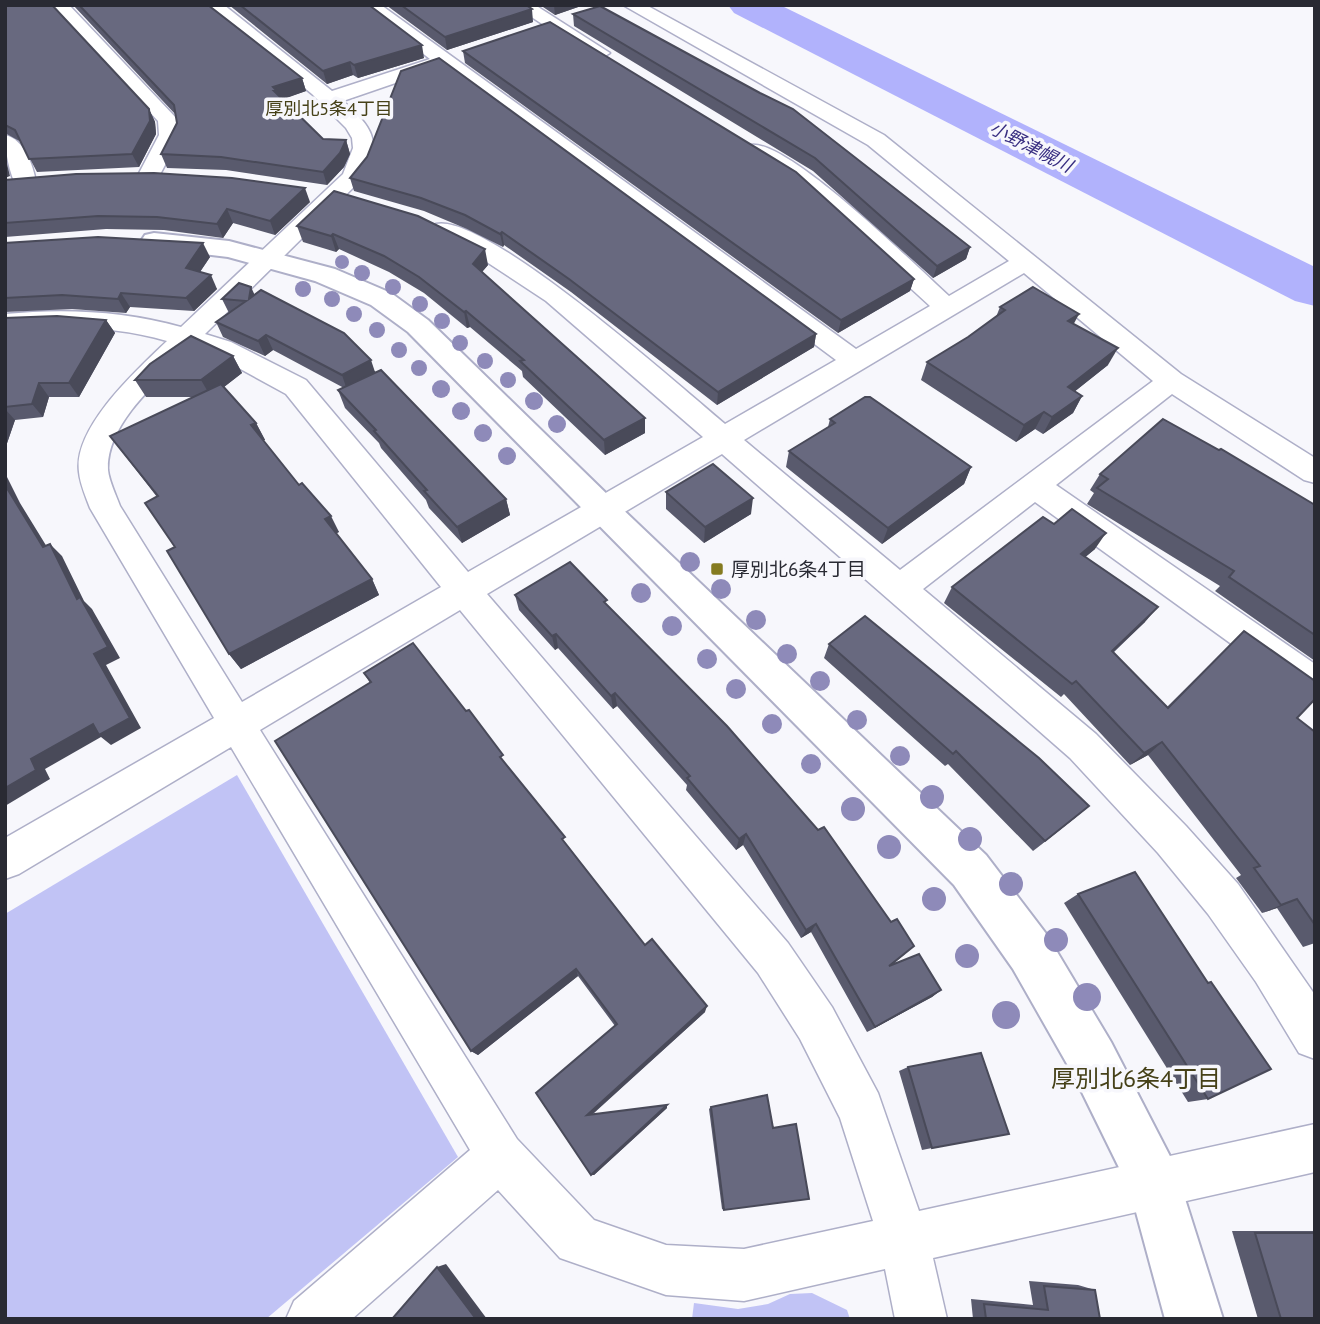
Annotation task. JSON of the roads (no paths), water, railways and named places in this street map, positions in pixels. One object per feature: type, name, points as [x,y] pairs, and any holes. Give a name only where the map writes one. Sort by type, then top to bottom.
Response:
[{"type":"street","points":[[59,5],[168,120],[170,135],[136,177],[183,178]]},
{"type":"street","points":[[213,5],[329,99],[355,124],[364,139],[362,158],[352,178],[132,390],[101,434],[93,470],[105,508],[500,1156],[578,1240],[666,1270],[744,1275],[1315,1148]]},
{"type":"street","points":[[369,5],[855,361]]},
{"type":"street","points":[[522,5],[613,61]]},
{"type":"street","points":[[632,5],[876,140],[1171,381],[1315,472]]},
{"type":"street","points":[[530,32],[576,17]]},
{"type":"street","points":[[329,99],[470,52]]},
{"type":"street","points":[[5,141],[21,162],[27,183]]},
{"type":"street","points":[[744,141],[804,178],[946,307]]},
{"type":"street","points":[[419,220],[482,248],[555,295],[1083,746],[1148,813],[1223,900],[1284,986],[1315,1037]]},
{"type":"street","points":[[117,240],[229,249],[325,275],[381,299],[418,326],[970,870],[1030,952],[1093,1060],[1155,1184],[1194,1319]]},
{"type":"street","points":[[5,860],[1025,261]]},
{"type":"street","points":[[5,322],[46,318],[143,325],[222,348],[296,387],[463,590],[773,957],[816,1023],[861,1110],[904,1238],[921,1319]]},
{"type":"street","points":[[899,589],[1171,381]]},
{"type":"street","points":[[1032,485],[1315,684]]},
{"type":"street","points":[[312,1319],[500,1156]]},
{"type":"waterway","name":"小野津幌川","points":[[748,5],[1315,289]]},
{"type":"place","name":"厚別北6条4丁目","points":[[717,569]]},
{"type":"district","name":"厚別北5条4丁目","points":[[329,109]]},
{"type":"district","name":"厚別北6条4丁目","points":[[1136,1079]]}]
